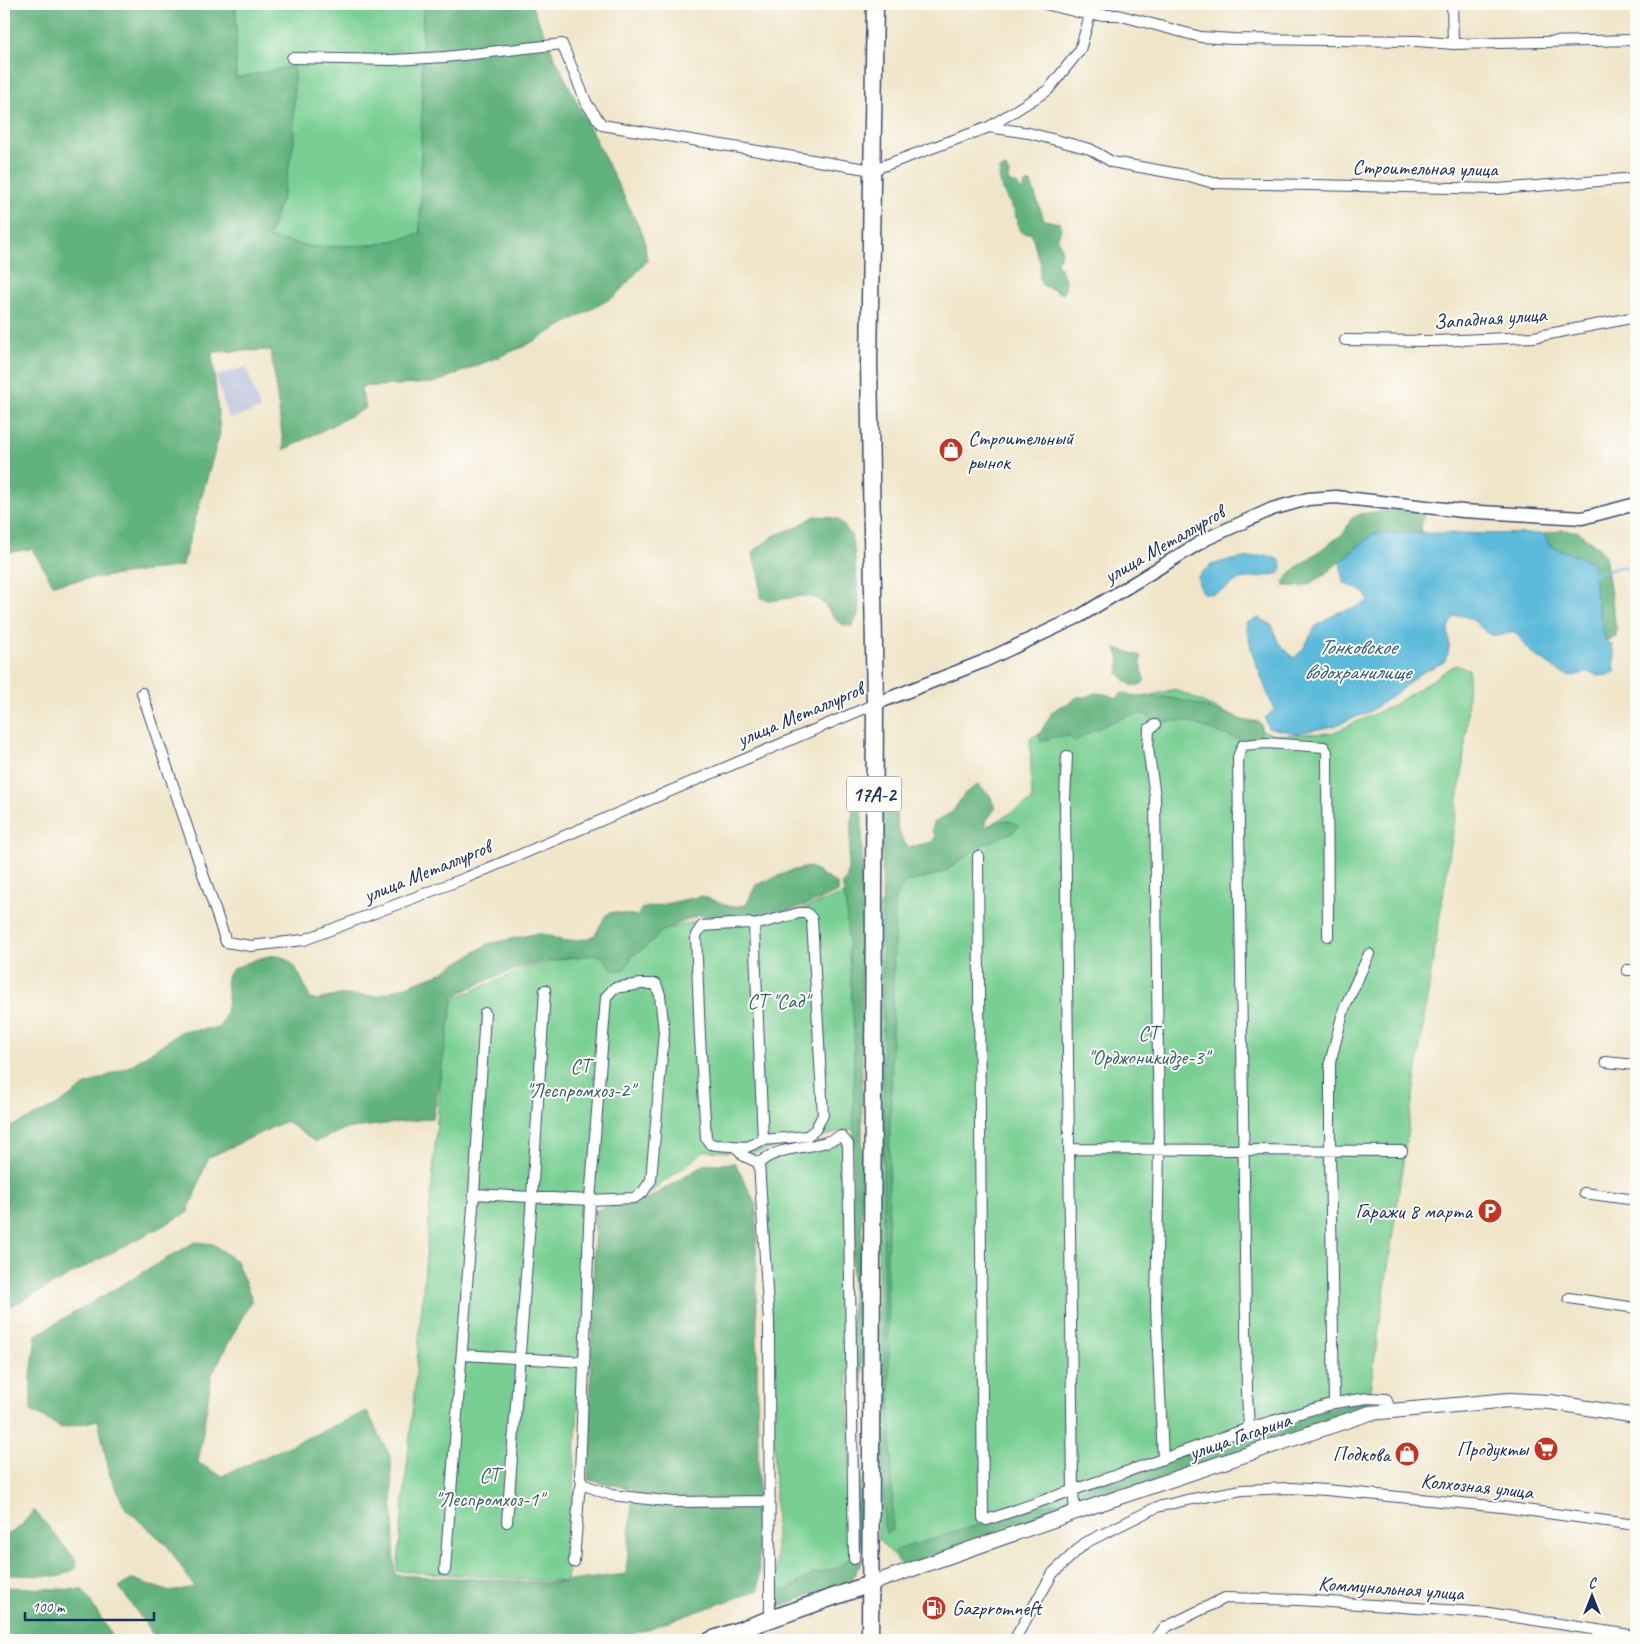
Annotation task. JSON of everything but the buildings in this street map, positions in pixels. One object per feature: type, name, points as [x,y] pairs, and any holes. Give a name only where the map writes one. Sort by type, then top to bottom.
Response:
[{"type":"main road","name":"17А-2","points":[[870,1640],[875,704],[870,362],[875,4]]},
{"type":"main road","name":"улица Гагарина","points":[[870,1584],[1370,1413],[1508,1400],[1530,1400],[1636,1416]]},
{"type":"main road","points":[[711,1640],[870,1584]]},
{"type":"street","points":[[1045,4],[1090,16],[1118,16],[1209,37],[1453,44],[1636,40]]},
{"type":"street","points":[[1452,4],[1453,44]]},
{"type":"street","points":[[292,58],[393,60],[445,57],[562,44],[587,104],[602,125],[872,170],[989,127],[1048,90],[1080,50],[1090,16]]},
{"type":"street","name":"Строительная улица","points":[[989,127],[1029,133],[1090,149],[1112,162],[1190,176],[1213,183],[1498,189],[1636,178]]},
{"type":"street","name":"Западная улица","points":[[1345,340],[1435,341],[1534,338],[1636,318]]},
{"type":"street","name":"улица Металлургов","points":[[142,693],[226,942],[251,946],[304,940],[468,878],[875,704],[982,662],[1080,616],[1206,539],[1272,509],[1308,499],[1336,497],[1463,511],[1582,518],[1636,504]]},
{"type":"street","points":[[1155,724],[1149,729],[1148,748],[1155,796],[1159,1150],[1156,1306],[1163,1459]]},
{"type":"street","points":[[1249,1428],[1238,757],[1243,745],[1266,743],[1324,747],[1327,752],[1328,936]]},
{"type":"street","points":[[1067,756],[1065,799],[1075,1513]]},
{"type":"street","points":[[978,856],[983,1518],[987,1520],[1249,1428],[1334,1403],[1368,1398],[1386,1399],[1391,1411]]},
{"type":"street","points":[[799,913],[807,913],[812,919],[822,1115],[815,1130],[807,1136],[763,1140],[747,1147],[737,1148],[710,1144],[706,1138],[696,935],[702,926],[748,923],[754,925],[799,913]]},
{"type":"street","points":[[754,925],[763,1140]]},
{"type":"street","points":[[1334,1403],[1330,1063],[1344,1009],[1369,954]]},
{"type":"street","points":[[474,1194],[590,1200],[634,1198],[643,1192],[651,1180],[664,1032],[660,995],[656,984],[614,988],[606,997],[590,1200],[580,1475],[582,1484],[579,1494],[574,1562]]},
{"type":"street","points":[[507,1522],[532,1197],[545,990]]},
{"type":"street","points":[[445,1570],[474,1194],[485,1013]]},
{"type":"street","points":[[1606,1062],[1636,1065]]},
{"type":"street","points":[[759,1163],[768,1155],[822,1143],[841,1136],[848,1144],[854,1559]]},
{"type":"street","points":[[737,1148],[744,1156],[759,1163]]},
{"type":"street","points":[[1069,1149],[1402,1151]]},
{"type":"street","points":[[759,1163],[769,1322],[770,1619]]},
{"type":"street","points":[[1584,1193],[1636,1200]]},
{"type":"street","points":[[1569,1298],[1636,1308]]},
{"type":"street","points":[[462,1355],[584,1362]]},
{"type":"street","points":[[582,1484],[611,1495],[675,1502],[770,1501]]},
{"type":"street","name":"Колхозная улица","points":[[1014,1640],[1053,1573],[1085,1543],[1157,1507],[1196,1498],[1242,1490],[1291,1488],[1326,1490],[1502,1507],[1636,1525]]},
{"type":"street","name":"Коммунальная улица","points":[[1154,1640],[1166,1627],[1225,1598],[1300,1600],[1490,1613],[1636,1636]]},
{"type":"shaded area","points":[[246,367],[260,409],[229,419],[216,376]]},
{"type":"green space","points":[[4,4],[236,4],[236,78],[294,66],[294,142],[283,194],[268,238],[313,247],[374,245],[420,234],[423,4],[531,4],[555,58],[644,237],[647,261],[615,296],[523,347],[434,383],[360,387],[366,408],[284,450],[271,350],[212,352],[220,433],[182,566],[53,584],[32,549],[4,553]]},
{"type":"green space","points":[[236,4],[423,4],[420,234],[374,245],[313,247],[268,239],[283,194],[294,67],[235,79]]},
{"type":"green space","points":[[1005,167],[1009,173],[1008,182],[1017,184],[1021,191],[1026,183],[1031,183],[1044,220],[1060,223],[1061,229],[1058,238],[1062,251],[1057,263],[1065,282],[1063,294],[1042,285],[1039,277],[1041,263],[1031,233],[1022,233],[1017,223],[1015,212],[1002,190],[999,176],[1000,170]]},
{"type":"green space","points":[[1391,510],[1421,510],[1425,515],[1421,527],[1422,533],[1373,534],[1320,578],[1302,587],[1285,586],[1283,582],[1297,567],[1344,533],[1351,519],[1360,514]]},
{"type":"green space","points":[[815,516],[839,520],[851,535],[859,602],[859,613],[852,626],[840,623],[825,605],[816,598],[802,596],[768,600],[761,598],[759,590],[760,578],[753,555],[754,551],[775,535],[795,528]]},
{"type":"green space","points":[[1560,530],[1577,531],[1605,555],[1616,637],[1606,641],[1596,597],[1593,562],[1550,546],[1544,534]]},
{"type":"green space","points":[[1116,648],[1141,656],[1144,682],[1138,686],[1131,685],[1118,674],[1120,659]]},
{"type":"green space","name":"СТ \"Орджоникидзе-3\"","points":[[1455,665],[1469,669],[1467,722],[1462,774],[1367,1411],[904,1568],[878,1539],[879,907],[904,874],[1032,801],[1030,738],[1083,713],[1175,689],[1273,735],[1332,733],[1392,706]]},
{"type":"green space","points":[[1096,693],[1117,698],[1122,693],[1142,697],[1165,697],[1190,702],[1245,721],[1256,721],[1261,724],[1261,735],[1257,741],[1248,741],[1184,721],[1157,723],[1147,716],[1134,714],[1097,729],[1075,742],[1069,736],[1054,737],[1041,742],[1039,735],[1052,712],[1077,697],[1086,697]]},
{"type":"green space","points":[[855,785],[862,787],[862,1561],[852,1579],[776,1608],[774,1586],[777,1580],[780,1587],[787,1590],[813,1574],[837,1568],[850,1558],[854,1035],[846,904],[842,883],[847,878]]},
{"type":"green space","points":[[978,785],[990,795],[995,809],[984,827],[1006,821],[1019,826],[1013,832],[979,846],[949,869],[906,883],[901,888],[895,902],[887,1270],[893,1522],[892,1530],[886,1533],[884,1526],[882,791],[894,793],[899,829],[904,842],[909,847],[932,842],[936,836],[932,830],[934,823],[953,811],[965,793]]},
{"type":"green space","points":[[810,867],[837,884],[839,891],[809,904],[770,915],[730,920],[713,919],[699,915],[662,931],[646,947],[632,956],[625,969],[619,971],[611,968],[605,959],[597,955],[562,959],[514,970],[454,996],[433,1118],[345,1129],[315,1142],[286,1121],[208,1158],[188,1212],[4,1310],[4,1130],[58,1105],[84,1086],[132,1065],[182,1031],[220,1028],[227,1009],[227,979],[229,973],[236,967],[261,958],[281,957],[288,960],[294,966],[310,998],[318,1000],[340,995],[379,996],[441,973],[488,944],[534,934],[543,934],[564,941],[587,939],[595,935],[606,915],[612,912],[638,916],[641,909],[702,896],[731,907],[746,905],[756,885],[793,870]]},
{"type":"green space","points":[[857,889],[862,1127],[752,1153],[705,1151],[647,1195],[591,1200],[567,1582],[397,1571],[418,1351],[447,1001],[525,969],[693,922],[716,923],[767,918],[807,907]]},
{"type":"green space","points":[[840,1141],[844,1147],[851,1569],[777,1598],[772,1322],[763,1166],[769,1159]]},
{"type":"green space","points":[[735,1163],[756,1204],[759,1590],[616,1640],[157,1640],[119,1587],[133,1579],[170,1592],[194,1587],[167,1545],[126,1509],[110,1476],[98,1420],[62,1428],[31,1411],[31,1376],[36,1335],[195,1242],[213,1244],[236,1261],[252,1299],[212,1374],[198,1463],[222,1476],[367,1411],[391,1458],[395,1575],[554,1583],[626,1574],[633,1489],[588,1480],[595,1210],[649,1198],[704,1165]]},
{"type":"green space","points":[[1360,1402],[1374,1406],[1341,1414],[1086,1504],[1077,1492],[1233,1436]]},
{"type":"green space","points":[[1055,1502],[1071,1505],[1066,1511],[906,1565],[894,1554],[899,1549]]},
{"type":"green space","points":[[34,1510],[76,1560],[75,1569],[61,1576],[4,1575],[4,1537],[20,1527]]},
{"type":"green space","points":[[4,1587],[83,1590],[115,1640],[4,1640]]},
{"type":"water","name":"Тонковское водохранилище","points":[[1373,534],[1544,534],[1550,546],[1593,562],[1596,597],[1605,640],[1612,645],[1615,657],[1613,665],[1616,671],[1605,676],[1587,672],[1574,675],[1564,674],[1534,655],[1513,631],[1501,635],[1493,635],[1468,617],[1455,616],[1449,628],[1449,649],[1444,662],[1417,675],[1371,711],[1334,726],[1297,733],[1268,728],[1265,718],[1274,710],[1252,653],[1246,623],[1259,618],[1272,625],[1278,642],[1294,658],[1303,649],[1316,626],[1337,613],[1369,601],[1364,592],[1344,583],[1340,562]]},
{"type":"water","points":[[1266,555],[1277,559],[1281,563],[1282,569],[1280,573],[1239,579],[1225,589],[1211,594],[1204,593],[1199,587],[1198,576],[1211,565]]},
{"type":"waterway","points":[[1594,574],[1621,567],[1636,568]]},
{"type":"place","name":"Строительный рынок","points":[[951,450]]},
{"type":"place","name":"Гаражи 8 марта","points":[[1490,1211]]},
{"type":"place","name":"Продукты","points":[[1546,1449]]},
{"type":"place","name":"Подкова","points":[[1407,1454]]},
{"type":"place","name":"Gazpromneft","points":[[934,1608]]},
{"type":"park label","name":"СТ \"Сад\"","points":[[778,1001]]},
{"type":"park label","name":"СТ \"Леспромхоз-2\"","points":[[580,1078]]},
{"type":"park label","name":"СТ \"Леспромхоз-1\"","points":[[489,1487]]}]
